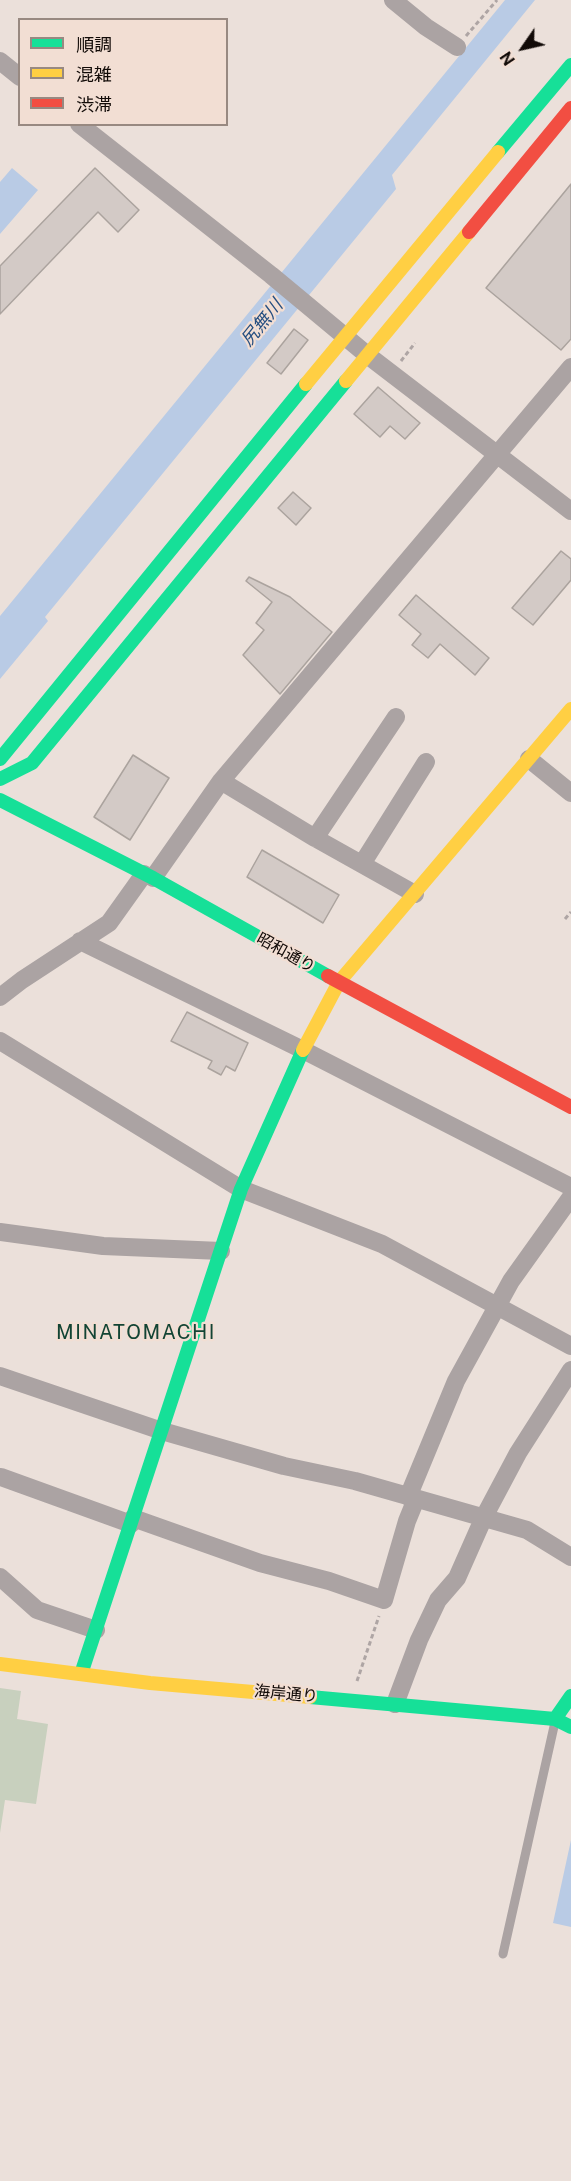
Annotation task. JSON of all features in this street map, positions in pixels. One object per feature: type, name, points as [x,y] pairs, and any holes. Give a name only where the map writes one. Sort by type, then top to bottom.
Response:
[{"type":"street","points":[[393,0],[426,27],[457,47]]},
{"type":"street","points":[[0,61],[18,75]]},
{"type":"street","points":[[0,759],[431,232],[571,65]]},
{"type":"street","points":[[0,779],[32,763],[366,354],[571,108]]},
{"type":"street","points":[[82,126],[271,275],[345,338],[571,511]]},
{"type":"street","points":[[431,232],[452,253]]},
{"type":"street","points":[[0,997],[109,923],[221,781],[571,367]]},
{"type":"street","points":[[81,1674],[241,1189],[303,1050],[339,982],[571,709]]},
{"type":"street","points":[[315,838],[396,717]]},
{"type":"street","points":[[529,759],[571,793]]},
{"type":"street","points":[[362,864],[426,762]]},
{"type":"street","points":[[221,781],[315,838],[415,894]]},
{"type":"street","name":"昭和通り","points":[[0,800],[148,876],[571,1107]]},
{"type":"street","points":[[80,941],[303,1050],[571,1187]]},
{"type":"street","points":[[0,1041],[241,1189],[382,1244],[571,1346]]},
{"type":"street","points":[[1,1477],[260,1563],[329,1581],[384,1600],[412,1498],[456,1381],[511,1281],[571,1197]]},
{"type":"street","points":[[0,1232],[103,1246],[221,1251]]},
{"type":"street","points":[[395,1704],[419,1640],[438,1600],[457,1578],[484,1517],[518,1453],[571,1370]]},
{"type":"street","points":[[0,1376],[162,1431],[284,1466],[355,1481],[527,1530],[571,1557]]},
{"type":"street","points":[[0,1577],[37,1610],[96,1630]]},
{"type":"street","name":"海岸通り","points":[[0,1664],[150,1683],[555,1719],[571,1727]]},
{"type":"street","points":[[555,1719],[571,1698]]},
{"type":"lane","points":[[503,1954],[555,1719]]},
{"type":"path","points":[[457,47],[497,0]]},
{"type":"path","points":[[566,919],[571,912]]},
{"type":"path","points":[[351,1700],[384,1600]]},
{"type":"green space","points":[[0,1688],[21,1691],[17,1719],[48,1724],[36,1804],[5,1800],[0,1833]]},
{"type":"water","name":"尻無川","points":[[505,0],[535,0],[392,175],[396,189],[45,617],[48,621],[0,679],[0,616]]},
{"type":"water","points":[[12,168],[38,190],[0,234],[0,182]]},
{"type":"water","points":[[571,1840],[571,1927],[553,1923]]},
{"type":"building","points":[[95,168],[139,210],[118,232],[98,212],[0,314],[0,266]]},
{"type":"building","points":[[571,184],[571,339],[561,350],[486,288]]},
{"type":"building","points":[[294,329],[308,340],[281,374],[267,363]]},
{"type":"building","points":[[378,387],[420,423],[405,439],[390,426],[380,437],[354,414]]},
{"type":"building","points":[[293,492],[311,508],[296,525],[278,508]]},
{"type":"building","points":[[561,551],[571,559],[571,580],[533,625],[512,608]]},
{"type":"building","points":[[249,577],[290,597],[332,632],[280,694],[243,655],[264,630],[256,623],[272,602],[246,581]]},
{"type":"building","points":[[416,595],[489,658],[475,675],[440,644],[428,658],[412,645],[421,634],[399,615]]},
{"type":"building","points":[[133,755],[169,778],[130,840],[94,817]]},
{"type":"building","points":[[262,850],[339,895],[323,923],[247,877]]},
{"type":"building","points":[[187,1012],[248,1043],[235,1071],[226,1066],[221,1075],[208,1068],[212,1061],[171,1041]]},
{"type":"traffic: fast","points":[[498,152],[571,65]]},
{"type":"traffic: fast","points":[[0,779],[32,763],[346,381]]},
{"type":"traffic: fast","points":[[0,759],[306,384]]},
{"type":"traffic: fast","points":[[0,800],[153,878],[328,976]]},
{"type":"traffic: fast","points":[[81,1674],[241,1189],[303,1050]]},
{"type":"traffic: fast","points":[[555,1719],[571,1696]]},
{"type":"traffic: fast","points":[[310,1697],[555,1719],[571,1727]]},
{"type":"traffic: slow","points":[[306,384],[498,152]]},
{"type":"traffic: slow","points":[[346,381],[469,232]]},
{"type":"traffic: slow","points":[[303,1050],[339,982],[571,709]]},
{"type":"traffic: slow","points":[[0,1664],[150,1683],[310,1697]]},
{"type":"traffic: jam","points":[[469,232],[571,108]]},
{"type":"traffic: jam","points":[[328,976],[571,1107]]},
{"type":"district","name":"MINATOMACHI","points":[[136,1333]]}]
